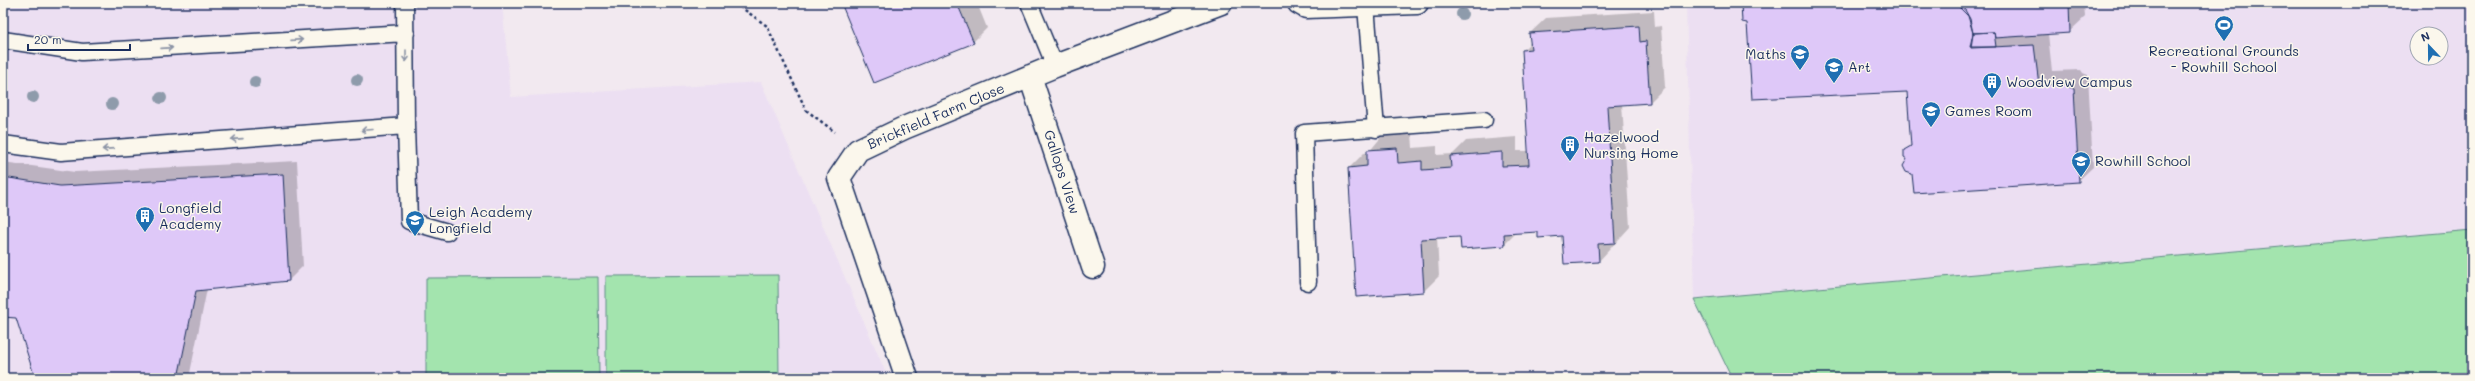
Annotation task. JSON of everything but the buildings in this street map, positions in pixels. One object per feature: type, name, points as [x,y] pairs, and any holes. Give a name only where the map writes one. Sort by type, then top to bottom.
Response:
[{"type":"street","name":"Brickfield Farm Close","points":[[907,378],[838,178],[858,150],[904,128],[1030,76],[1221,3]]},
{"type":"street","points":[[1299,3],[1306,7],[1417,3]]},
{"type":"street","name":"Gallops View","points":[[1030,76],[1094,267]]},
{"type":"lane","points":[[405,3],[406,126],[409,221],[447,232]]},
{"type":"lane","points":[[1029,3],[1055,66]]},
{"type":"lane","points":[[1366,6],[1376,129]]},
{"type":"lane","points":[[3,40],[82,52],[406,33]]},
{"type":"lane","points":[[1308,282],[1304,133],[1484,120]]},
{"type":"lane","points":[[3,144],[61,152],[406,126]]},
{"type":"path","points":[[735,3],[767,26],[806,110],[858,150]]},
{"type":"shaded area","name":"Leigh Academy Longfield","points":[[3,3],[502,3],[511,97],[761,82],[888,378],[3,378]]},
{"type":"shaded area","name":"Rowhill School","points":[[1686,3],[2472,3],[2472,318],[1732,378],[1694,299]]},
{"type":"green space","points":[[2472,230],[2472,324],[2468,366],[2472,365],[2472,378],[1732,378],[1694,299]]},
{"type":"green space","points":[[778,275],[779,378],[606,378],[606,276]]},
{"type":"green space","points":[[598,277],[599,378],[426,378],[426,278]]},
{"type":"place","name":"Recreational Grounds - Rowhill School","points":[[2224,42]]},
{"type":"place","name":"Maths","points":[[1800,71]]},
{"type":"place","name":"Art","points":[[1834,84]]},
{"type":"place","name":"Woodview Campus","points":[[1992,99]]},
{"type":"place","name":"Games Room","points":[[1931,128]]},
{"type":"place","name":"Hazelwood Nursing Home","points":[[1570,162]]},
{"type":"place","name":"Rowhill School","points":[[2081,178]]},
{"type":"place","name":"Longfield Academy","points":[[145,233]]},
{"type":"place","name":"Leigh Academy Longfield","points":[[415,237]]}]
